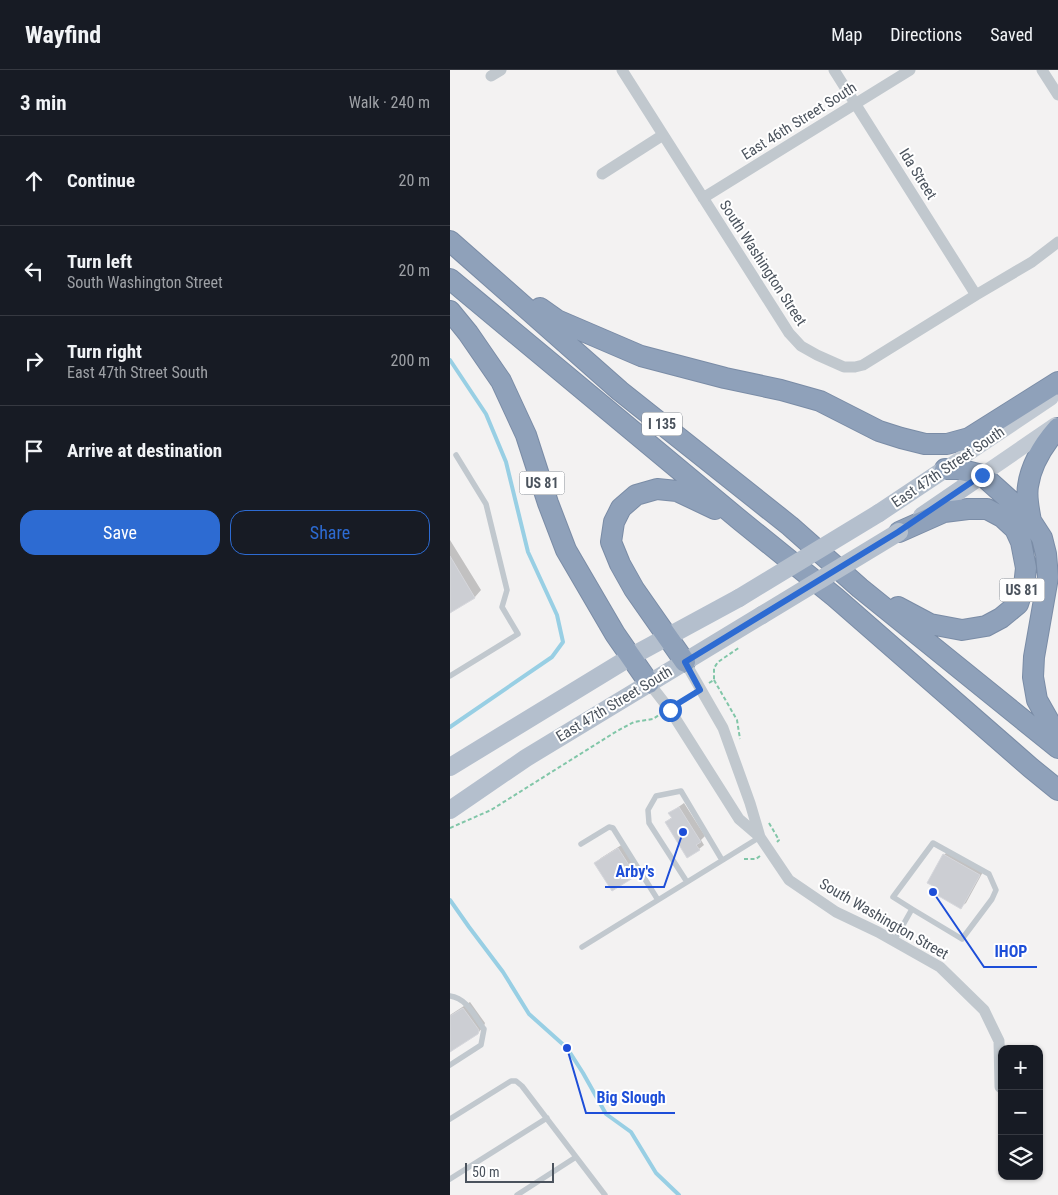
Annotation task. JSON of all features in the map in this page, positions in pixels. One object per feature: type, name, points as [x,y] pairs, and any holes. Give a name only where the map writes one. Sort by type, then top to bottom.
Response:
[{"type":"highway","name":"I 135","points":[[450,241],[620,390],[790,526],[860,588],[1058,748]]},
{"type":"highway","points":[[468,257],[558,320],[641,356],[820,401],[878,431],[925,444],[947,444],[969,438],[1058,382]]},
{"type":"highway","name":"I 135","points":[[450,279],[835,597],[1030,768],[1058,790]]},
{"type":"highway","name":"US 81","points":[[450,311],[468,333],[501,381],[526,435],[548,503],[566,550],[611,627],[649,683]]},
{"type":"highway","points":[[1031,521],[1028,501],[1031,472],[1035,460],[1058,428]]},
{"type":"highway","points":[[945,469],[958,469],[982,475],[1031,521],[1042,538],[1046,554],[1048,578],[1034,657],[1033,677],[1037,700],[1050,724],[1058,731]]},
{"type":"highway","points":[[685,662],[634,589],[620,564],[611,542],[614,522],[621,508],[636,495],[657,489],[677,491],[741,521]]},
{"type":"highway","name":"US 81","points":[[860,588],[930,624],[962,630],[986,626],[1001,618],[1018,604],[1024,586],[1026,568],[1021,542],[1015,529],[1002,517],[987,509],[956,510],[944,512],[898,532]]},
{"type":"main road","name":"East 47th Street South","points":[[450,767],[632,656],[739,598],[879,513],[1058,393]]},
{"type":"main road","name":"East 47th Street South","points":[[450,810],[526,758],[898,532],[1058,423]]},
{"type":"street","name":"South Washington Street","points":[[622,70],[786,329],[801,346],[844,367],[855,368],[863,365],[1032,262],[1058,242]]},
{"type":"street","name":"Ida Street","points":[[834,70],[976,295]]},
{"type":"street","name":"East 46th Street South","points":[[703,198],[910,70]]},
{"type":"street","points":[[1042,70],[1058,95]]},
{"type":"street","points":[[602,174],[663,135]]},
{"type":"street","name":"South Washington Street","points":[[685,662],[723,728],[760,837]]},
{"type":"street","name":"South Washington Street","points":[[649,683],[669,709],[739,819],[760,837],[789,880],[836,912],[940,967],[984,1010],[999,1041],[999,1045]]},
{"type":"lane","points":[[450,676],[518,634],[502,607],[507,590],[486,504],[456,455]]},
{"type":"lane","points":[[687,882],[649,823],[648,810],[656,796],[681,791],[722,860]]},
{"type":"lane","points":[[582,844],[609,827],[613,828],[658,900]]},
{"type":"lane","points":[[582,946],[760,837]]},
{"type":"lane","points":[[933,844],[989,874],[996,890],[992,899],[962,939],[912,908],[893,898],[933,844]]},
{"type":"lane","points":[[894,941],[912,908]]},
{"type":"lane","points":[[450,996],[466,1003],[484,1029],[481,1045],[450,1065]]},
{"type":"lane","points":[[450,1119],[511,1081],[516,1081],[547,1118],[605,1195]]},
{"type":"lane","points":[[450,1178],[547,1118]]},
{"type":"lane","points":[[518,1195],[576,1157]]},
{"type":"path","points":[[450,828],[492,810],[617,731],[634,722],[653,719],[700,690],[714,680],[714,668],[718,662],[741,646]]},
{"type":"building","points":[[450,556],[475,598],[450,613]]},
{"type":"building","points":[[679,807],[701,842],[696,845],[700,850],[687,858],[665,822],[672,818],[668,813]]},
{"type":"building","points":[[618,848],[636,876],[612,891],[594,863]]},
{"type":"building","points":[[943,854],[980,875],[961,909],[930,891],[933,886],[927,883]]},
{"type":"building","points":[[463,1008],[479,1030],[478,1034],[450,1052],[450,1016]]},
{"type":"waterway","points":[[450,360],[486,414],[506,462],[528,552],[557,615],[563,642],[552,657],[450,727]]},
{"type":"waterway","points":[[450,900],[503,972],[529,1014],[567,1048],[606,1114],[631,1132],[656,1173],[679,1195]]},
{"type":"place","name":"Arby's","points":[[683,832]]},
{"type":"place","name":"IHOP","points":[[933,892]]},
{"type":"place","name":"Big Slough","points":[[567,1048]]},
{"type":"route","points":[[670,710],[700,690],[685,662],[898,532],[982,475]]}]
